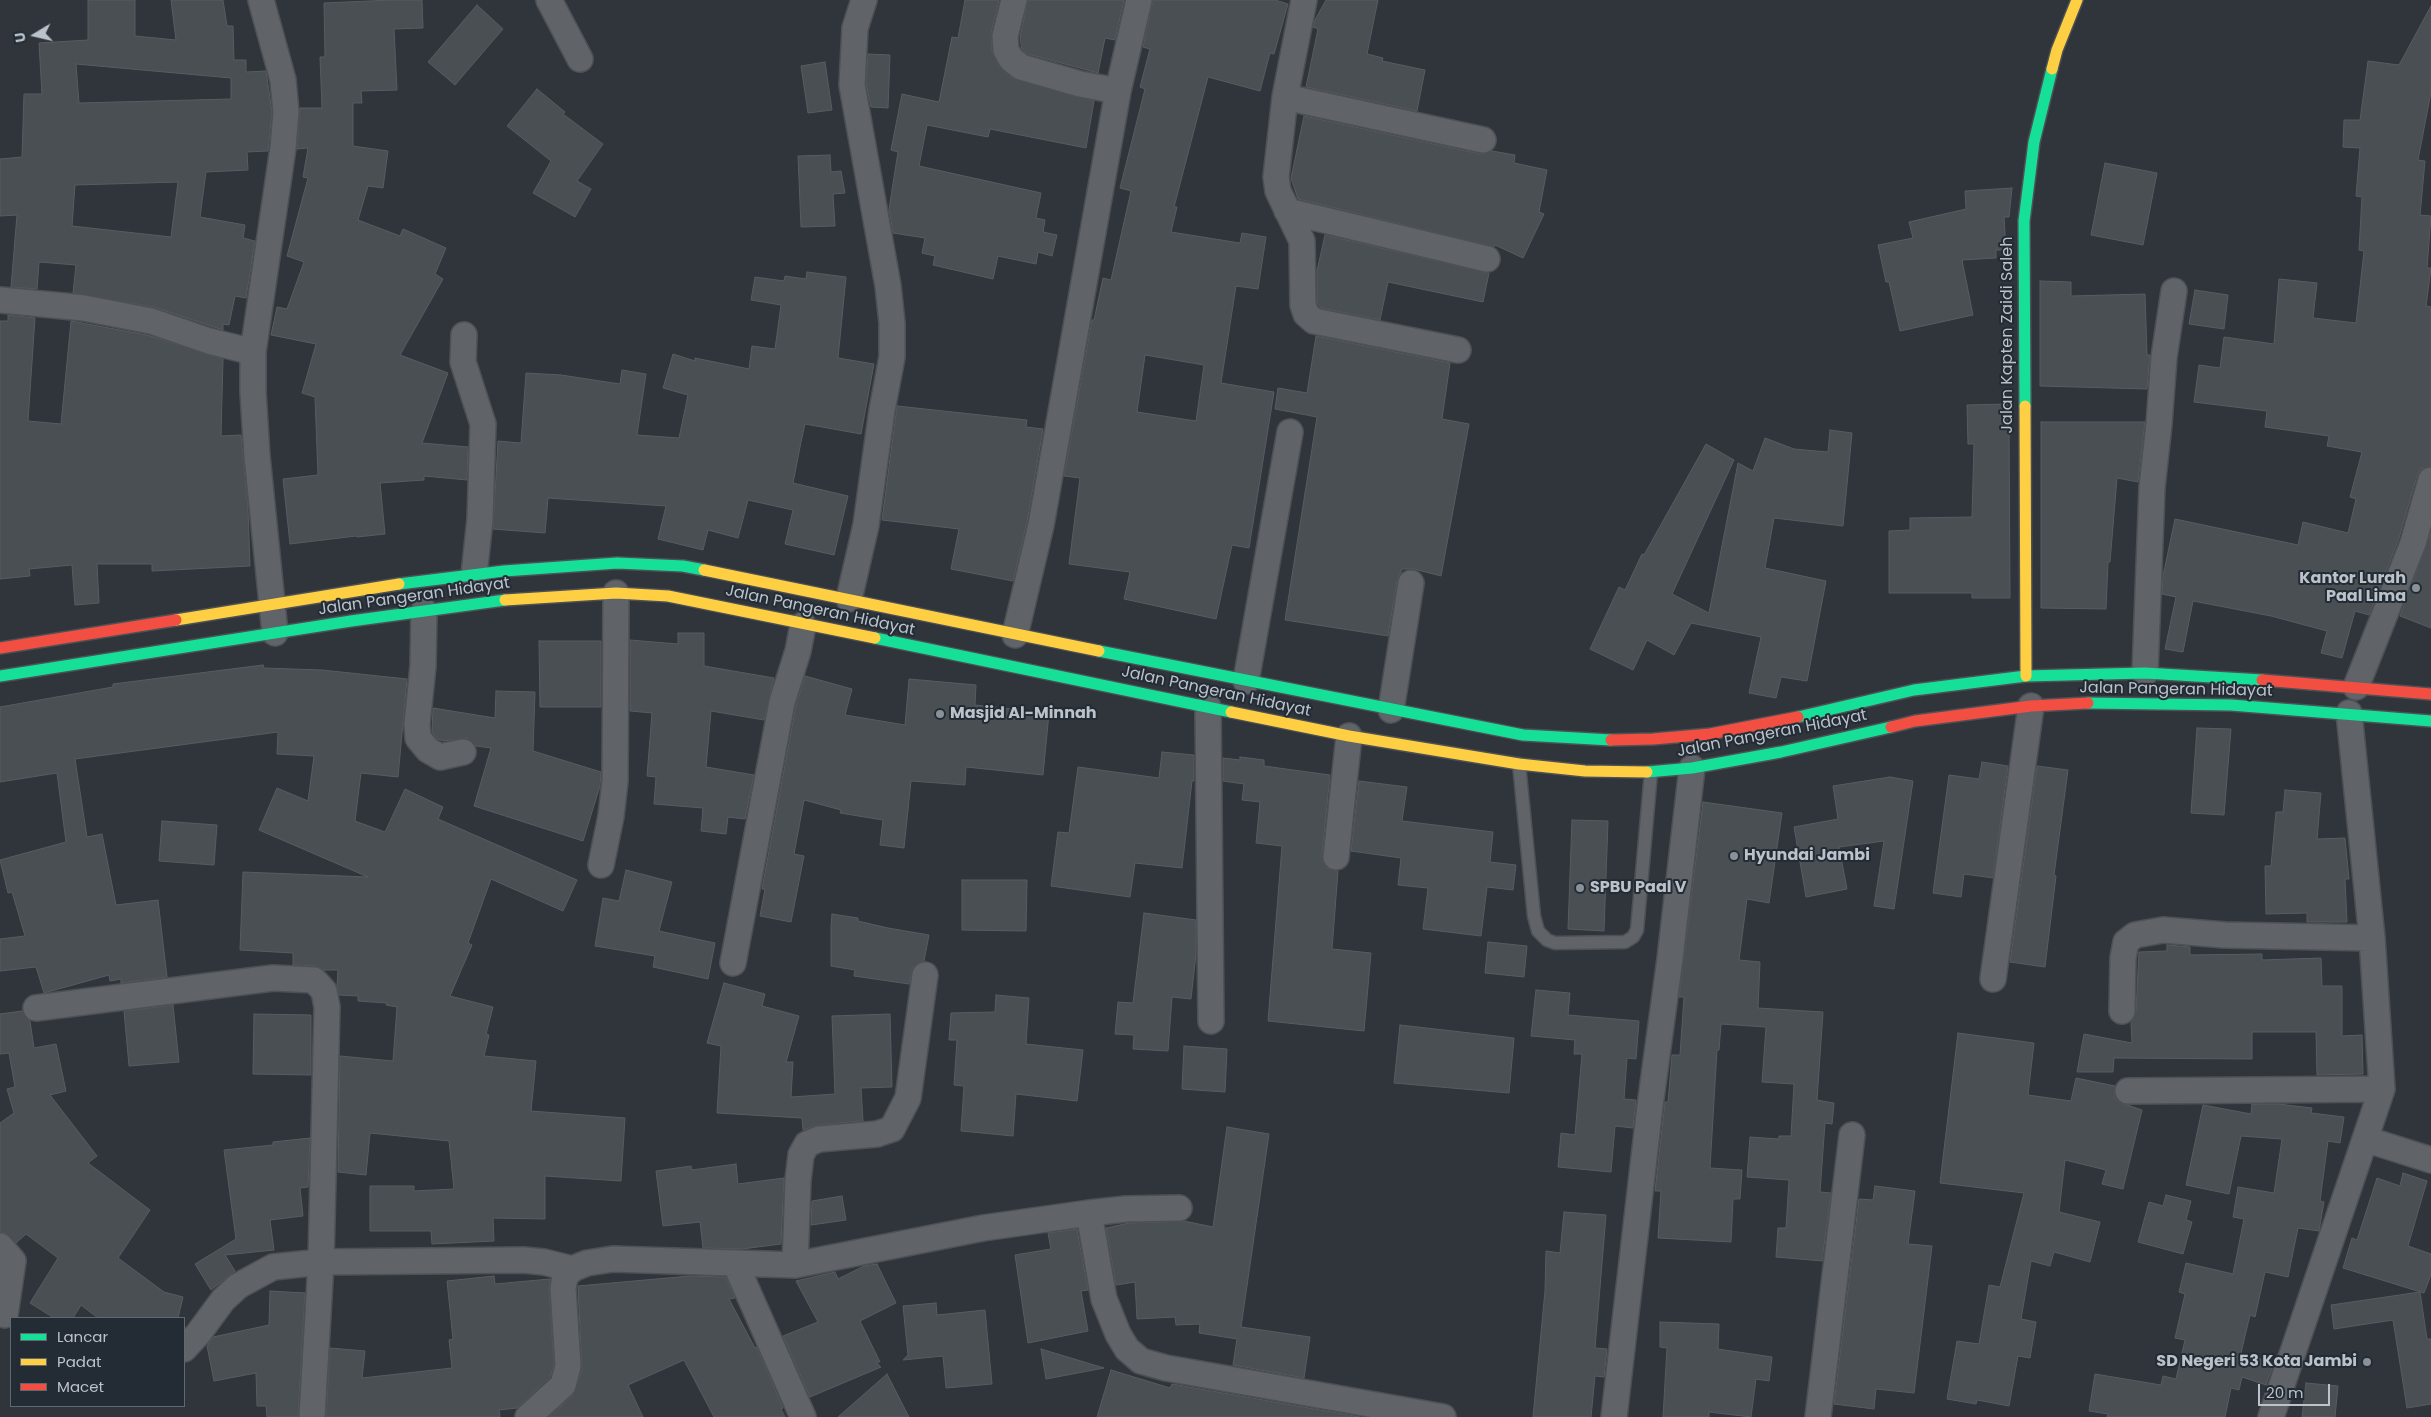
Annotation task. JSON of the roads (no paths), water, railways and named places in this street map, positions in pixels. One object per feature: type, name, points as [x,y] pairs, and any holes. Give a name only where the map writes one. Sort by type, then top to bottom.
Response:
[{"type":"main road","name":"Jalan Kapten Zaidi Saleh","points":[[2026,676],[2024,221],[2034,142],[2057,50],[2077,0]]},
{"type":"main road","name":"Jalan Pangeran Hidayat","points":[[0,648],[380,586],[474,574],[616,563],[683,566],[850,599],[1015,635],[1391,710],[1523,734],[1652,747],[1710,734],[1770,724],[1914,690],[2026,676],[2080,673],[2145,673],[2431,694]]},
{"type":"main road","name":"Jalan Pangeran Hidayat","points":[[0,676],[274,633],[499,601],[616,594],[668,596],[745,611],[803,626],[1349,736],[1519,764],[1585,771],[1651,772],[1692,768],[1781,752],[1915,721],[2031,706],[2085,703],[2231,705],[2431,721]]},
{"type":"main road","points":[[1006,666],[1015,635]]},
{"type":"main road","points":[[1519,764],[1523,734]]},
{"type":"main road","points":[[1651,772],[1652,747]]},
{"type":"street","points":[[262,0],[283,80],[286,112],[283,148],[253,352],[254,410],[274,633]]},
{"type":"street","points":[[549,0],[580,59]]},
{"type":"street","points":[[850,599],[866,526],[882,410],[892,357],[892,324],[888,286],[852,85],[855,28],[864,0]]},
{"type":"street","points":[[1014,0],[1005,36],[1006,50],[1011,59],[1021,67],[1080,84],[1118,91]]},
{"type":"street","points":[[1015,635],[1041,525],[1118,91],[1138,0]]},
{"type":"street","points":[[1304,0],[1285,97],[1276,177],[1278,191],[1302,242],[1303,305],[1306,314],[1314,321],[1458,350]]},
{"type":"street","points":[[1285,97],[1483,140]]},
{"type":"street","points":[[1287,211],[1487,259]]},
{"type":"street","points":[[2145,673],[2152,487],[2164,357],[2174,291]]},
{"type":"street","points":[[0,300],[84,308],[151,321],[209,341],[253,352]]},
{"type":"street","points":[[464,334],[463,362],[467,380],[478,402],[483,424],[480,519],[474,574]]},
{"type":"street","points":[[1246,681],[1290,432]]},
{"type":"street","points":[[2356,687],[2413,543],[2431,480]]},
{"type":"street","points":[[1391,710],[1411,583]]},
{"type":"street","points":[[601,865],[611,816],[615,781],[616,594]]},
{"type":"street","points":[[424,611],[423,666],[417,724],[418,738],[428,750],[440,757],[464,752]]},
{"type":"street","points":[[734,963],[782,702],[798,651],[803,626]]},
{"type":"street","points":[[1992,979],[2031,706]]},
{"type":"street","points":[[1208,707],[1210,1021]]},
{"type":"street","points":[[2271,1417],[2382,1089],[2372,938],[2349,713]]},
{"type":"street","points":[[1336,857],[1349,736]]},
{"type":"street","points":[[1614,1417],[1692,768]]},
{"type":"street","points":[[2122,1011],[2122,958],[2126,942],[2135,935],[2163,930],[2252,936],[2372,938]]},
{"type":"street","points":[[796,1266],[801,1155],[807,1144],[819,1139],[878,1134],[892,1129],[908,1098],[925,975]]},
{"type":"street","points":[[36,1008],[273,978],[314,980],[324,991],[327,1007],[321,1262],[312,1417]]},
{"type":"street","points":[[2128,1091],[2382,1089]]},
{"type":"street","points":[[1818,1417],[1852,1135]]},
{"type":"street","points":[[2365,1138],[2431,1160]]},
{"type":"street","points":[[528,1417],[563,1386],[568,1366],[563,1288],[565,1277],[572,1269],[587,1263],[613,1259],[796,1266],[983,1228],[1088,1212],[1179,1208]]},
{"type":"street","points":[[1088,1212],[1104,1299],[1118,1334],[1127,1349],[1141,1361],[1166,1368],[1443,1417]]},
{"type":"street","points":[[0,1246],[13,1261],[10,1316]]},
{"type":"street","points":[[185,1348],[198,1334],[223,1300],[238,1286],[274,1267],[321,1262],[523,1260],[544,1262],[572,1269]]},
{"type":"street","points":[[735,1263],[803,1417]]},
{"type":"lane","points":[[1519,764],[1534,916],[1538,931],[1547,940],[1555,943],[1625,942],[1637,930],[1651,772]]},
{"type":"place","name":"Kantor Lurah Paal Lima","points":[[2416,588]]},
{"type":"place","name":"Masjid Al-Minnah","points":[[940,714]]},
{"type":"place","name":"Hyundai Jambi","points":[[1734,856]]},
{"type":"place","name":"SPBU Paal V","points":[[1580,888]]},
{"type":"place","name":"SD Negeri 53 Kota Jambi","points":[[2367,1362]]}]
